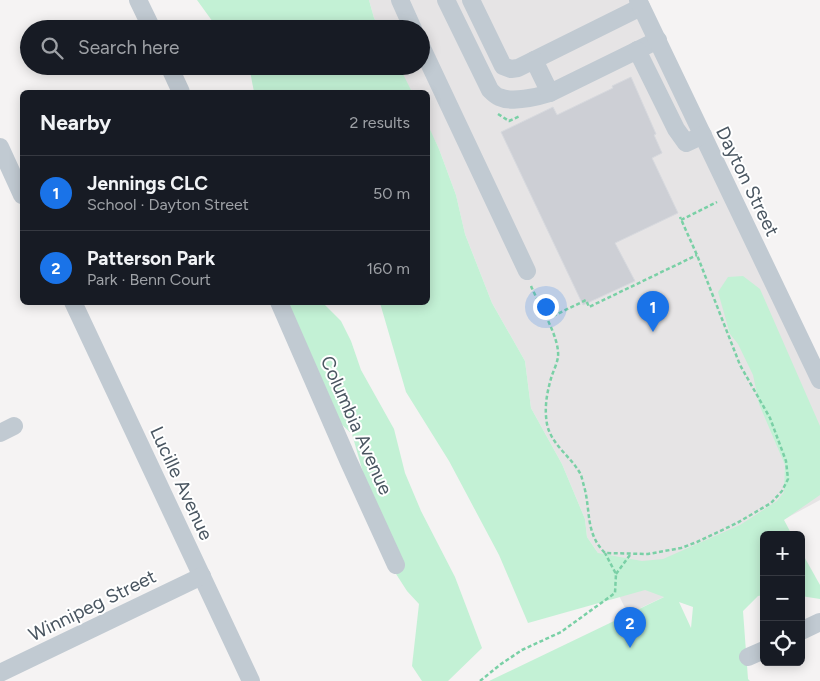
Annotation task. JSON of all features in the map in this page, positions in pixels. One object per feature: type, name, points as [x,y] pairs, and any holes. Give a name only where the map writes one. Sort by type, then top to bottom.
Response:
[{"type":"street","points":[[138,0],[148,20]]},
{"type":"street","points":[[400,0],[409,20]]},
{"type":"street","points":[[446,0],[490,90],[499,98],[511,100],[550,93],[658,40]]},
{"type":"street","points":[[471,0],[503,66],[510,69],[518,68],[534,60],[640,3]]},
{"type":"street","name":"Dayton Street","points":[[640,3],[820,380]]},
{"type":"street","points":[[637,50],[676,128],[686,143],[703,135]]},
{"type":"street","points":[[534,60],[550,93]]},
{"type":"street","points":[[430,65],[527,271]]},
{"type":"street","points":[[174,75],[181,90]]},
{"type":"street","points":[[0,147],[20,191]]},
{"type":"street","name":"Lucille Avenue","points":[[74,305],[251,681]]},
{"type":"street","name":"Columbia Avenue","points":[[280,305],[396,565]]},
{"type":"street","name":"Winnipeg Street","points":[[0,674],[202,576]]},
{"type":"street","points":[[805,630],[820,622]]},
{"type":"street","points":[[748,658],[760,652]]},
{"type":"path","points":[[605,553],[648,554],[681,548],[721,531],[771,503],[782,491],[788,479],[786,461],[770,418],[740,365],[697,255],[680,219],[717,202]]},
{"type":"path","points":[[546,319],[586,300],[589,307],[697,255]]},
{"type":"path","points":[[480,681],[522,650],[561,632],[615,593],[616,574],[605,553],[593,537],[589,525],[586,495],[580,474],[551,435],[548,426],[546,394],[558,357],[556,343],[526,276],[527,271]]},
{"type":"path","points":[[616,574],[630,554]]},
{"type":"shaded area","points":[[369,0],[638,0],[820,381],[820,500],[766,531],[760,531],[760,535],[674,592],[628,614],[598,553],[587,537],[585,519],[562,464],[531,408],[525,361],[492,303],[465,234],[456,195],[430,130],[430,90],[410,90],[402,75],[430,75],[430,20],[375,20]]},
{"type":"green space","points":[[197,0],[369,0],[375,20],[211,20]]},
{"type":"green space","points":[[251,75],[404,75],[411,90],[254,90]]},
{"type":"green space","points":[[430,129],[456,195],[465,234],[492,303],[525,361],[531,408],[562,464],[585,519],[587,537],[598,553],[642,561],[663,559],[740,525],[777,501],[784,492],[785,465],[759,404],[753,375],[738,344],[730,334],[718,292],[728,277],[743,276],[760,289],[820,426],[820,495],[784,520],[790,531],[760,531],[760,596],[743,611],[748,679],[750,681],[489,681],[664,597],[645,590],[528,623],[499,555],[449,461],[406,392],[381,305],[430,305]],"holes":[[[679,602],[693,607],[691,628]]]},
{"type":"green space","points":[[287,305],[325,305],[341,321],[351,341],[361,370],[394,429],[405,473],[421,511],[455,577],[482,648],[448,681],[422,681],[412,666],[419,604],[407,591],[389,563],[352,434],[340,423]]},
{"type":"green space","points":[[805,558],[820,585],[820,599],[805,597]]},
{"type":"building","points":[[631,77],[656,134],[654,135],[662,153],[652,158],[678,213],[615,243],[635,281],[583,305],[501,132],[553,107],[557,115],[613,88],[612,86]]},
{"type":"place","name":"Jennings CLC","points":[[653,332]]},
{"type":"place","name":"Patterson Park","points":[[630,648]]}]
